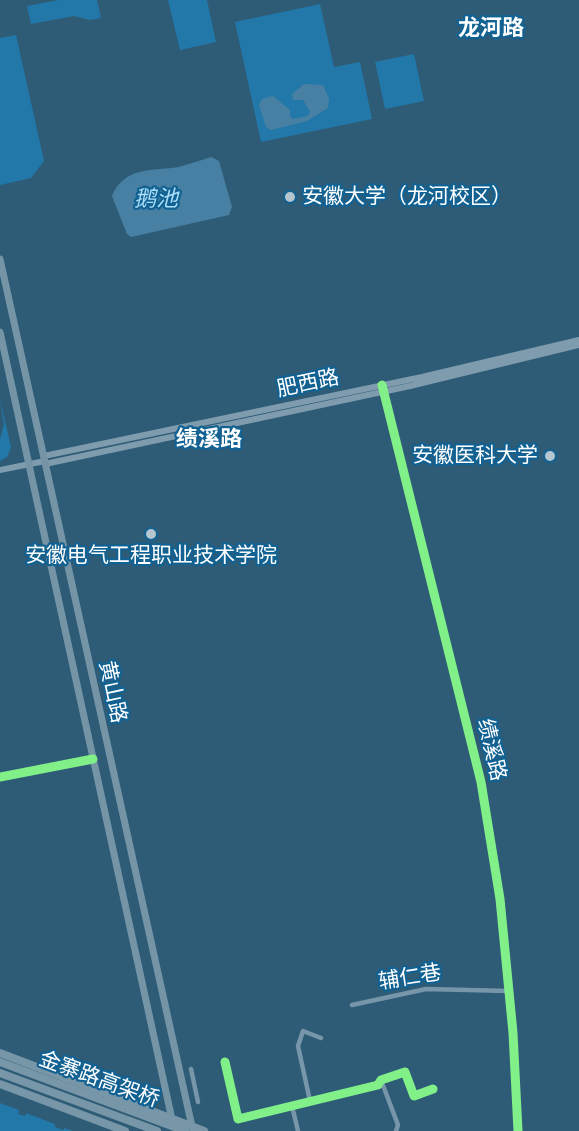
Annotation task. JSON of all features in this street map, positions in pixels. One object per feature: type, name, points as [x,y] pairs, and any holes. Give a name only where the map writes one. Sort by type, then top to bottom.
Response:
[{"type":"highway","points":[[0,1053],[172,1119],[190,1129],[204,1131]]},
{"type":"highway","name":"金寨路高架桥","points":[[0,1062],[190,1129]]},
{"type":"highway","name":"金寨路高架桥","points":[[0,1072],[157,1131]]},
{"type":"highway","points":[[0,1084],[125,1131]]},
{"type":"main road","name":"黄山路","points":[[0,259],[190,1129]]},
{"type":"main road","name":"黄山路","points":[[0,332],[175,1131]]},
{"type":"main road","name":"肥西路","points":[[382,389],[579,340]]},
{"type":"main road","name":"肥西路","points":[[0,470],[579,345]]},
{"type":"street","name":"绩溪路","points":[[382,389],[481,782],[500,899],[509,991],[518,1131]]},
{"type":"street","points":[[0,777],[93,759]]},
{"type":"street","name":"辅仁巷","points":[[352,1005],[426,989],[509,991]]},
{"type":"street","points":[[310,1101],[298,1046],[303,1031],[321,1038]]},
{"type":"street","points":[[225,1062],[238,1119],[378,1085],[381,1080],[405,1071],[414,1096],[433,1089]]},
{"type":"street","points":[[191,1069],[198,1102]]},
{"type":"street","points":[[381,1080],[398,1125],[396,1131]]},
{"type":"street","points":[[292,1106],[298,1131]]},
{"type":"shaded area","points":[[59,0],[97,0],[101,18],[90,20],[74,16],[31,24],[27,6]]},
{"type":"shaded area","points":[[168,0],[207,0],[216,42],[180,50]]},
{"type":"shaded area","points":[[320,4],[334,67],[360,62],[372,119],[261,142],[235,22]]},
{"type":"shaded area","points":[[16,35],[44,161],[31,178],[0,185],[0,38]]},
{"type":"shaded area","points":[[414,54],[424,101],[385,109],[375,62]]},
{"type":"shaded area","points":[[0,399],[11,447],[7,457],[0,461],[0,439],[4,424]]},
{"type":"shaded area","points":[[0,1103],[19,1110],[18,1114],[25,1116],[26,1113],[55,1124],[55,1127],[73,1131],[0,1131]]},
{"type":"water","points":[[304,84],[323,85],[329,99],[328,108],[307,121],[271,130],[266,127],[259,105],[262,99],[273,96],[290,110],[290,116],[293,119],[307,116],[310,112],[303,100],[293,100],[292,94]]},
{"type":"water","name":"鹅池","points":[[211,157],[219,161],[232,207],[229,215],[131,237],[127,234],[112,196],[124,179],[141,172],[179,167]]},
{"type":"cycle path","points":[[382,385],[481,782],[500,899],[513,1033],[518,1131]]},
{"type":"cycle path","points":[[0,777],[93,759]]},
{"type":"cycle path","points":[[225,1062],[238,1119],[378,1085],[381,1080],[405,1072],[414,1096],[433,1089]]},
{"type":"place","name":"安徽大学（龙河校区）","points":[[290,197]]},
{"type":"place","name":"安徽医科大学","points":[[550,456]]},
{"type":"place","name":"安徽电气工程职业技术学院","points":[[151,534]]},
{"type":"district","name":"龙河路","points":[[491,29]]},
{"type":"district","name":"绩溪路","points":[[209,440]]}]
